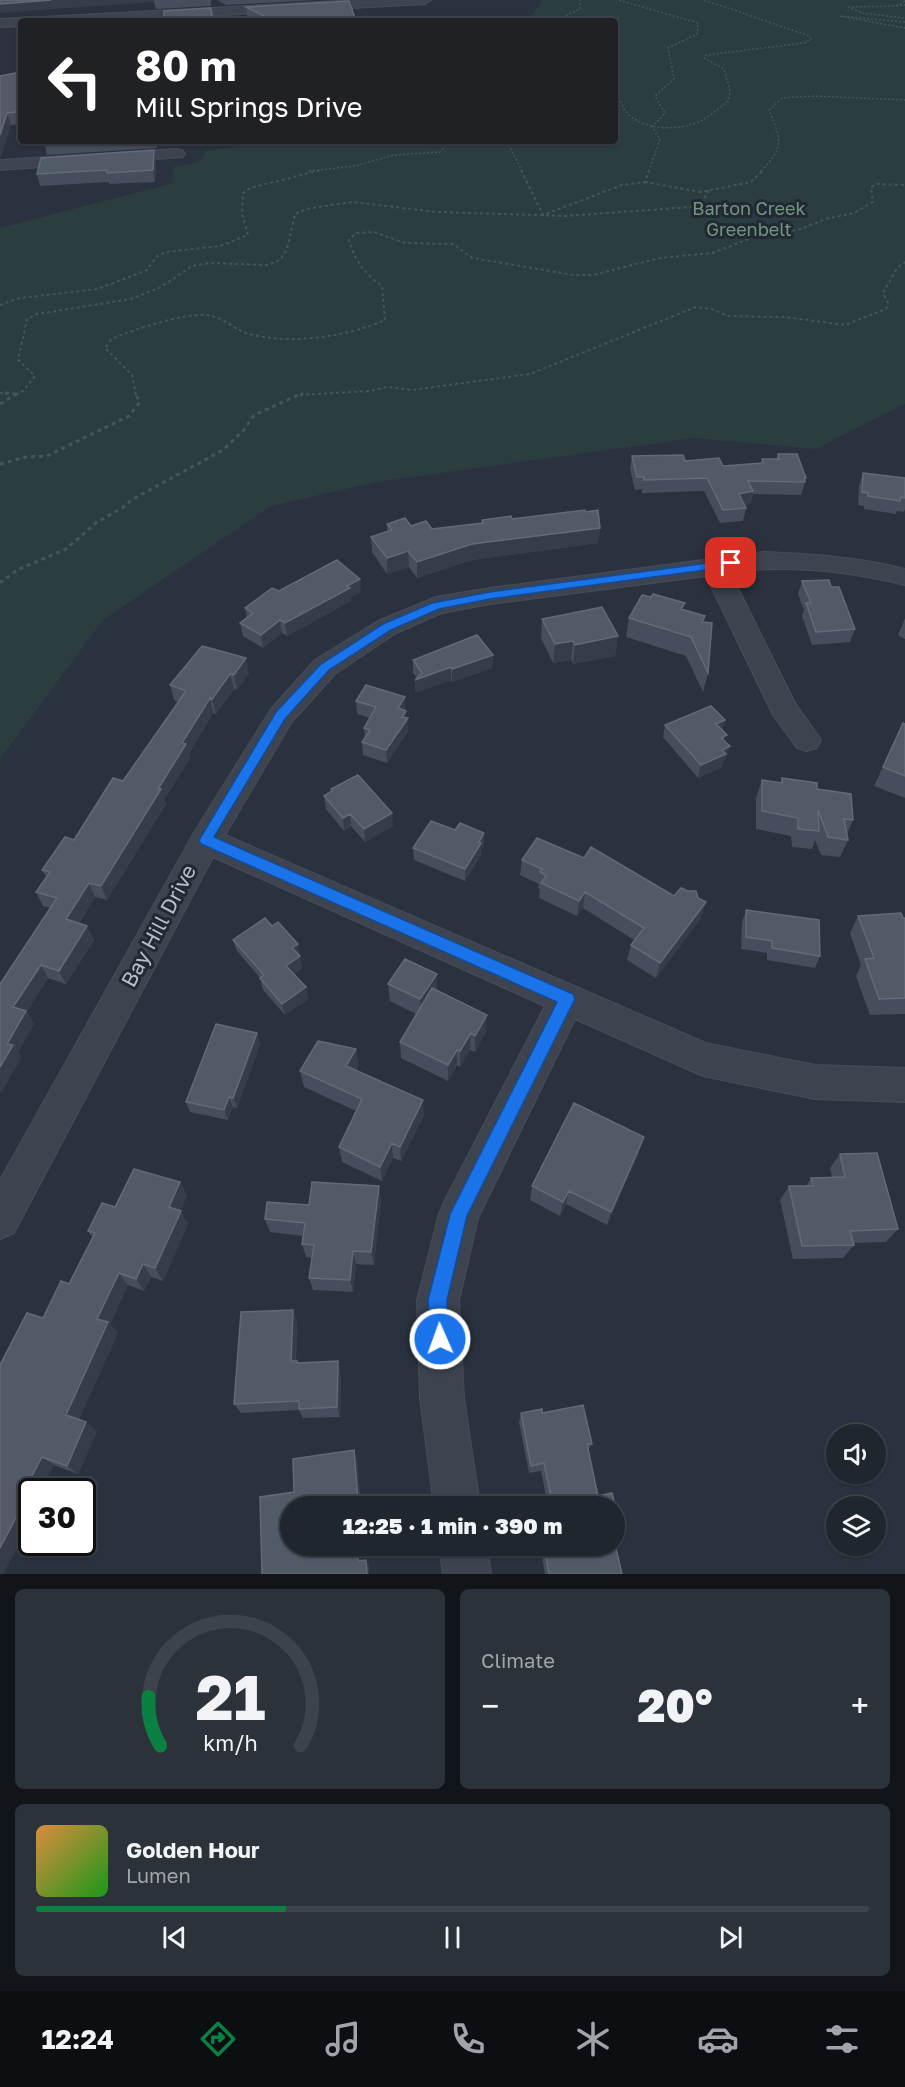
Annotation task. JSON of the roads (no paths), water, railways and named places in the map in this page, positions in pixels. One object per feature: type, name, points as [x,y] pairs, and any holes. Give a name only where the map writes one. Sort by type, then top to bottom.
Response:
[{"type":"street","points":[[147,18],[234,16],[425,0]]},
{"type":"street","points":[[0,23],[18,22]]},
{"type":"street","points":[[0,165],[22,158],[177,153]]},
{"type":"street","name":"Bay Hill Drive","points":[[0,1219],[206,840],[281,716],[325,667],[387,627],[436,606],[490,596],[764,560],[818,562],[877,570],[905,577]]},
{"type":"street","points":[[714,565],[783,708],[807,740]]},
{"type":"street","points":[[206,840],[703,1059],[815,1082],[905,1085]]},
{"type":"street","points":[[456,1496],[442,1398],[438,1300],[459,1214],[567,999]]},
{"type":"street","points":[[465,1556],[467,1574]]},
{"type":"park label","name":"Barton Creek Greenbelt","points":[[749,219]]}]
